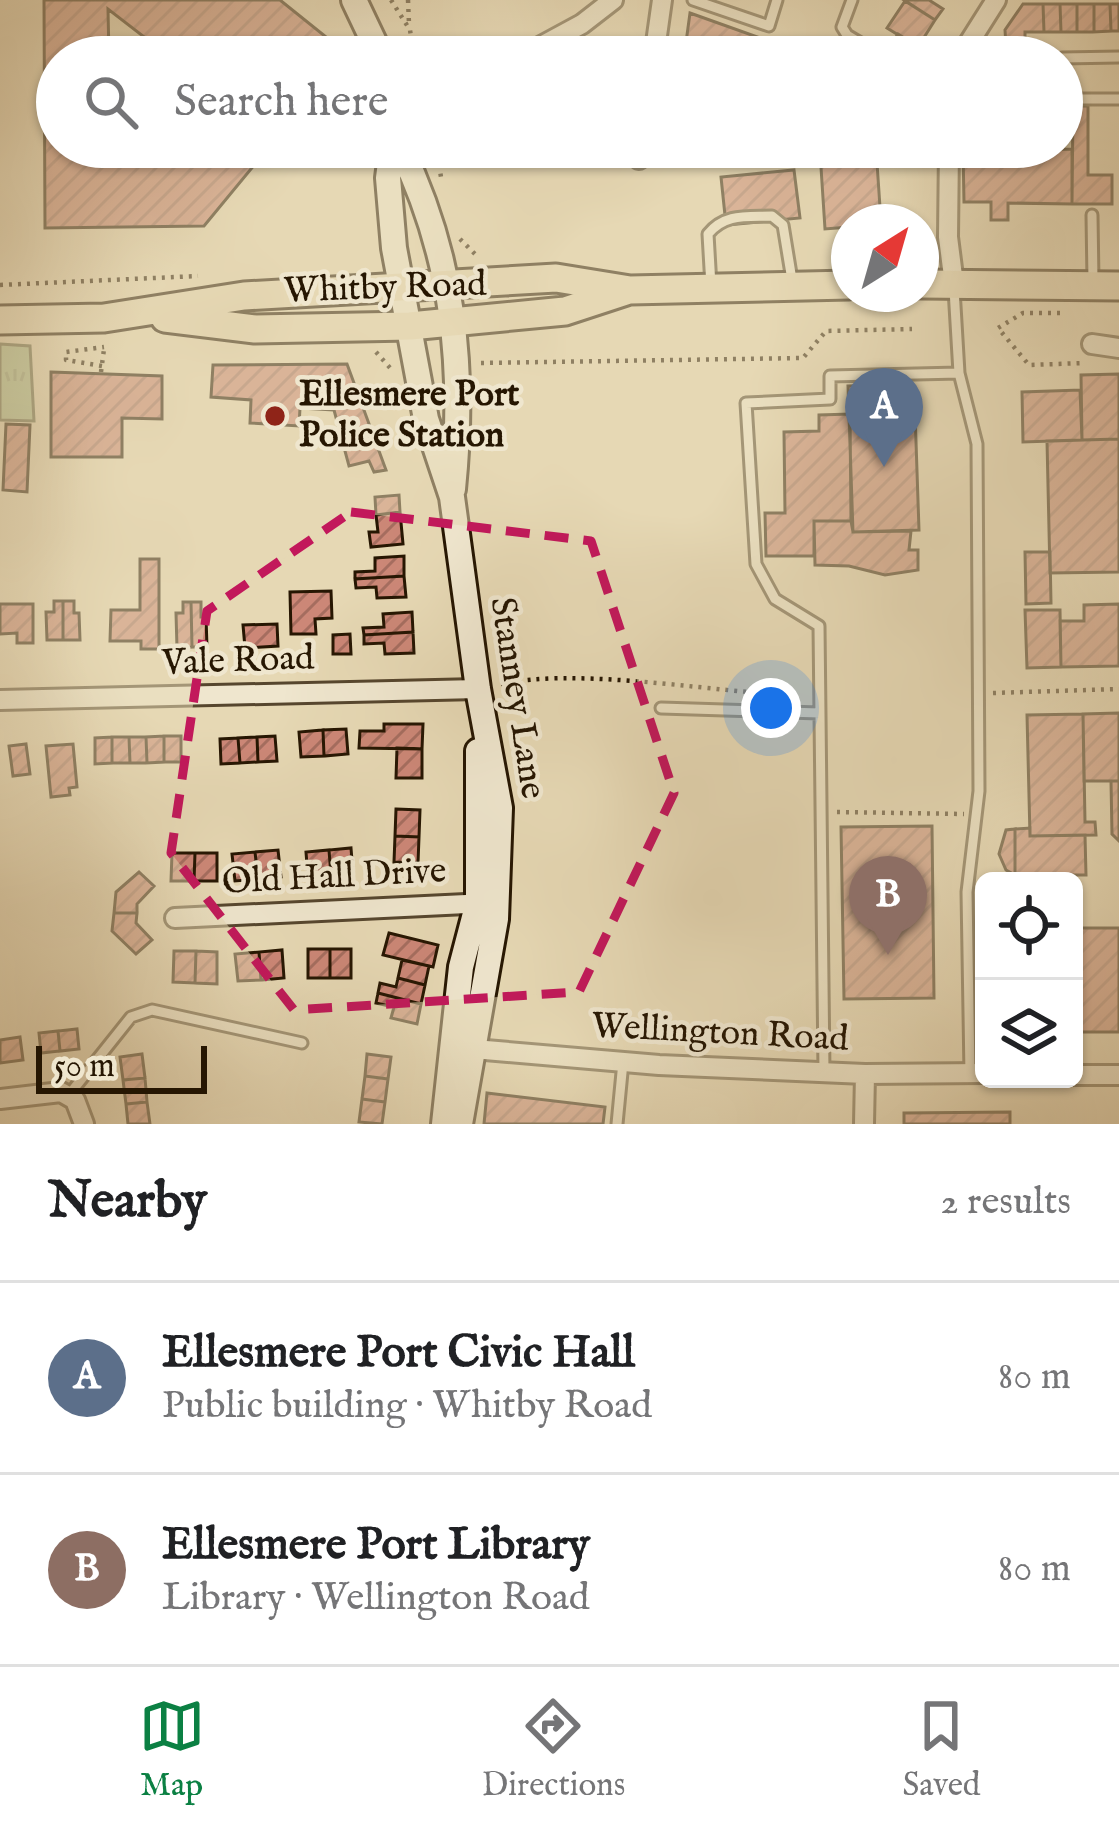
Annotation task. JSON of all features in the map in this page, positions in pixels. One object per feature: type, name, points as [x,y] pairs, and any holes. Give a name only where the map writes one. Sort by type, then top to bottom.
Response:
[{"type":"main road","points":[[354,0],[371,36]]},
{"type":"main road","name":"Stanney Lane","points":[[394,168],[390,202],[394,248],[426,419],[452,497],[500,808],[487,903],[461,967],[460,1124]]},
{"type":"main road","name":"Stanney Lane","points":[[409,168],[448,284],[460,414],[452,497]]},
{"type":"main road","name":"Whitby Road","points":[[0,320],[139,314],[244,296],[403,284],[556,278],[630,290],[831,285]]},
{"type":"main road","points":[[939,284],[1106,286]]},
{"type":"main road","name":"Whitby Road","points":[[139,314],[255,328],[410,326],[565,311],[630,290]]},
{"type":"main road","name":"Stanney Lane","points":[[478,689],[487,903]]},
{"type":"main road","name":"Stanney Lane","points":[[444,1124],[463,1048]]},
{"type":"street","points":[[558,36],[613,0]]},
{"type":"street","points":[[657,36],[662,0]]},
{"type":"street","points":[[973,36],[996,0]]},
{"type":"street","points":[[949,168],[948,236],[954,284]]},
{"type":"street","points":[[1094,353],[1119,348]]},
{"type":"street","name":"Vale Road","points":[[0,700],[478,689]]},
{"type":"street","name":"Old Hall Drive","points":[[175,918],[487,903]]},
{"type":"street","name":"Wellington Road","points":[[463,1048],[824,1072],[975,1073]]},
{"type":"street","points":[[863,1124],[865,1074]]},
{"type":"street","points":[[1083,1075],[1119,1076]]},
{"type":"street","points":[[0,1099],[62,1092],[82,1112],[84,1124]]},
{"type":"lane","points":[[693,0],[770,26],[777,0]]},
{"type":"lane","points":[[849,36],[842,27],[852,0]]},
{"type":"lane","points":[[1083,58],[1119,57]]},
{"type":"lane","points":[[1083,99],[1119,99]]},
{"type":"lane","points":[[1092,215],[1106,286]]},
{"type":"lane","points":[[711,289],[708,234],[718,222],[731,217],[772,216],[783,225],[793,286]]},
{"type":"lane","points":[[954,284],[959,374],[977,444],[979,694],[976,814],[968,892],[975,1033]]},
{"type":"lane","points":[[824,1072],[819,626],[775,599],[756,564],[746,403],[830,399],[830,376],[959,374]]},
{"type":"lane","points":[[661,709],[820,713]]},
{"type":"lane","points":[[68,1096],[131,1017],[152,1010],[302,1043]]},
{"type":"lane","points":[[617,1124],[623,1062]]},
{"type":"path","points":[[391,0],[410,30]]},
{"type":"path","points":[[408,0],[411,36]]},
{"type":"path","points":[[0,285],[204,276]]},
{"type":"path","points":[[1077,312],[1023,313],[998,328],[1029,365],[1094,353]]},
{"type":"path","points":[[473,358],[499,363],[803,358],[826,331],[912,329]]},
{"type":"path","points":[[104,347],[66,352],[66,360],[102,369],[105,338]]},
{"type":"path","points":[[376,355],[397,378]]},
{"type":"path","points":[[478,689],[522,680],[760,693]]},
{"type":"path","points":[[979,694],[1119,689]]},
{"type":"path","points":[[821,812],[976,814]]},
{"type":"highlighted area","points":[[351,512],[591,541],[674,793],[579,992],[294,1010],[171,853],[207,611]]},
{"type":"green space","points":[[0,344],[30,346],[34,421],[0,420]]},
{"type":"building","points":[[44,0],[280,0],[325,36],[143,36],[108,9],[109,36],[44,36]]},
{"type":"building","points":[[904,0],[929,0],[943,9],[935,20]]},
{"type":"building","points":[[905,1],[935,20],[925,36],[900,36],[887,28]]},
{"type":"building","points":[[1023,4],[1043,4],[1044,32],[1005,36]]},
{"type":"building","points":[[1043,4],[1060,4],[1061,32],[1044,32]]},
{"type":"building","points":[[1060,4],[1077,4],[1077,32],[1061,32]]},
{"type":"building","points":[[1077,4],[1094,4],[1094,32],[1077,32]]},
{"type":"building","points":[[1094,4],[1110,4],[1111,31],[1094,32]]},
{"type":"building","points":[[1110,4],[1119,4],[1119,31],[1111,31]]},
{"type":"building","points":[[690,13],[755,36],[687,36]]},
{"type":"building","points":[[1083,106],[1088,106],[1088,175],[1112,175],[1112,204],[1072,204],[1072,168],[1083,168]]},
{"type":"building","points":[[45,168],[252,168],[204,226],[45,228]]},
{"type":"building","points":[[821,168],[877,168],[880,204],[831,204],[831,228],[825,229]]},
{"type":"building","points":[[963,168],[1072,168],[1072,204],[1008,203],[1008,220],[991,220],[991,202],[964,202]]},
{"type":"building","points":[[794,170],[800,218],[726,225],[721,177]]},
{"type":"building","name":"Ellesmere Port Police Station","points":[[347,364],[386,470],[374,472],[369,461],[349,466],[334,410],[300,408],[299,426],[250,423],[251,400],[211,397],[213,365]]},
{"type":"building","points":[[51,372],[162,376],[162,419],[122,418],[122,457],[51,457]]},
{"type":"building","points":[[1119,374],[1119,439],[1082,440],[1081,375]]},
{"type":"building","points":[[899,385],[899,398],[907,398],[907,412],[915,412],[919,530],[853,532],[848,386]]},
{"type":"building","points":[[1080,390],[1082,440],[1023,442],[1022,392]]},
{"type":"building","points":[[850,414],[851,521],[814,521],[814,556],[766,556],[765,513],[785,513],[784,432],[819,431],[819,415]]},
{"type":"building","points":[[6,424],[30,425],[27,492],[3,490]]},
{"type":"building","points":[[1119,439],[1119,572],[1050,573],[1047,441]]},
{"type":"building","points":[[399,495],[400,512],[376,515],[375,497]]},
{"type":"building","points":[[400,512],[403,544],[371,547],[369,532],[378,532],[376,515]]},
{"type":"building","points":[[814,521],[851,521],[853,532],[911,531],[909,550],[918,550],[918,570],[885,575],[849,566],[815,565]]},
{"type":"building","points":[[1025,552],[1050,552],[1051,603],[1026,604]]},
{"type":"building","points":[[404,556],[404,576],[355,579],[355,572],[375,571],[375,558]]},
{"type":"building","points":[[140,559],[159,559],[159,649],[141,649],[141,641],[110,641],[111,610],[140,610]]},
{"type":"building","points":[[404,576],[406,597],[377,598],[376,587],[356,588],[355,579]]},
{"type":"building","points":[[331,591],[332,618],[315,619],[316,634],[291,634],[290,592]]},
{"type":"building","points":[[54,601],[63,601],[63,640],[47,640],[46,612],[54,612]]},
{"type":"building","points":[[63,601],[74,601],[80,640],[63,640]]},
{"type":"building","points":[[183,602],[191,602],[192,647],[177,648],[176,613],[183,613]]},
{"type":"building","points":[[191,602],[201,602],[207,647],[192,647]]},
{"type":"building","points":[[0,604],[33,604],[33,643],[17,643],[17,633],[0,634]]},
{"type":"building","points":[[1119,604],[1119,666],[1061,667],[1060,621],[1084,621],[1084,605]]},
{"type":"building","points":[[1025,610],[1060,610],[1061,667],[1027,668]]},
{"type":"building","points":[[412,612],[413,632],[364,635],[363,628],[384,627],[383,614]]},
{"type":"building","points":[[277,624],[278,646],[245,648],[243,625]]},
{"type":"building","points":[[413,632],[414,653],[385,654],[384,643],[364,644],[364,635]]},
{"type":"building","points":[[350,634],[351,654],[333,654],[333,635]]},
{"type":"building","points":[[1119,713],[1119,781],[1084,781],[1083,714]]},
{"type":"building","points":[[1083,714],[1085,822],[1095,822],[1096,835],[1030,836],[1027,715]]},
{"type":"building","points":[[384,724],[423,724],[422,749],[359,748],[360,731],[384,731]]},
{"type":"building","points":[[346,729],[348,754],[324,756],[323,730]]},
{"type":"building","points":[[323,730],[324,756],[301,757],[299,732]]},
{"type":"building","points":[[164,736],[164,762],[147,763],[146,737]]},
{"type":"building","points":[[164,736],[181,736],[181,762],[164,762]]},
{"type":"building","points":[[275,736],[277,761],[258,762],[257,737]]},
{"type":"building","points":[[112,737],[129,737],[130,763],[112,763]]},
{"type":"building","points":[[112,737],[112,763],[95,764],[95,738]]},
{"type":"building","points":[[129,737],[146,737],[147,763],[130,763]]},
{"type":"building","points":[[257,737],[258,762],[240,763],[238,738]]},
{"type":"building","points":[[238,738],[240,763],[221,764],[220,739]]},
{"type":"building","points":[[26,744],[30,774],[13,776],[9,746]]},
{"type":"building","points":[[73,744],[77,787],[69,788],[70,795],[51,797],[46,746]]},
{"type":"building","points":[[397,748],[422,749],[422,778],[396,778]]},
{"type":"building","points":[[1111,781],[1119,781],[1119,841],[1112,834]]},
{"type":"building","points":[[396,809],[420,810],[419,837],[395,836]]},
{"type":"building","points":[[932,826],[934,998],[844,999],[841,827]]},
{"type":"building","points":[[1030,828],[1030,836],[1085,835],[1086,875],[1015,872],[1015,829]]},
{"type":"building","points":[[1015,829],[1015,872],[1006,870],[999,854],[1006,830]]},
{"type":"building","points":[[395,836],[419,837],[418,863],[394,862]]},
{"type":"building","points":[[351,848],[353,873],[331,875],[329,850]]},
{"type":"building","points":[[278,850],[281,877],[258,879],[255,852]]},
{"type":"building","points":[[329,850],[331,875],[308,877],[306,852]]},
{"type":"building","points":[[255,852],[258,879],[235,881],[232,854]]},
{"type":"building","points":[[172,853],[195,853],[194,881],[171,881]]},
{"type":"building","points":[[195,853],[217,853],[217,881],[194,881]]},
{"type":"building","points":[[139,872],[154,886],[137,904],[137,913],[114,913],[116,892]]},
{"type":"building","points":[[114,913],[137,913],[136,923],[152,940],[136,954],[112,931]]},
{"type":"building","points":[[1083,928],[1119,928],[1119,1032],[1083,1032]]},
{"type":"building","points":[[389,933],[438,945],[433,967],[383,955]]},
{"type":"building","points":[[308,949],[330,949],[330,978],[308,978]]},
{"type":"building","points":[[330,949],[351,949],[351,978],[330,978]]},
{"type":"building","points":[[282,950],[284,978],[261,980],[259,952]]},
{"type":"building","points":[[174,951],[196,951],[195,983],[173,982]]},
{"type":"building","points":[[196,951],[217,952],[217,984],[195,983]]},
{"type":"building","points":[[259,952],[261,980],[238,981],[235,954]]},
{"type":"building","points":[[402,960],[429,966],[425,985],[398,978]]},
{"type":"building","points":[[398,978],[425,985],[421,1004],[378,993],[380,983],[396,987]]},
{"type":"building","points":[[378,993],[421,1004],[417,1024],[391,1018],[394,1007],[376,1003]]},
{"type":"building","points":[[77,1029],[79,1049],[60,1051],[58,1031]]},
{"type":"building","points":[[58,1031],[60,1051],[41,1053],[39,1033]]},
{"type":"building","points":[[20,1037],[23,1060],[0,1063],[0,1040]]},
{"type":"building","points":[[142,1054],[145,1078],[123,1080],[120,1057]]},
{"type":"building","points":[[367,1054],[391,1057],[388,1079],[365,1076]]},
{"type":"building","points":[[365,1076],[388,1079],[385,1102],[362,1099]]},
{"type":"building","points":[[145,1078],[147,1102],[126,1104],[123,1080]]},
{"type":"building","points":[[487,1093],[605,1107],[603,1124],[484,1124]]},
{"type":"building","points":[[362,1099],[385,1102],[382,1124],[359,1122]]},
{"type":"building","points":[[147,1102],[150,1124],[128,1124],[126,1104]]},
{"type":"building","points":[[1010,1112],[1010,1124],[904,1124],[904,1113]]},
{"type":"place","name":"Ellesmere Port Police Station","points":[[275,416]]},
{"type":"place","name":"Ellesmere Port Civic Hall","points":[[884,467]]},
{"type":"place","name":"Ellesmere Port Library","points":[[888,955]]}]
